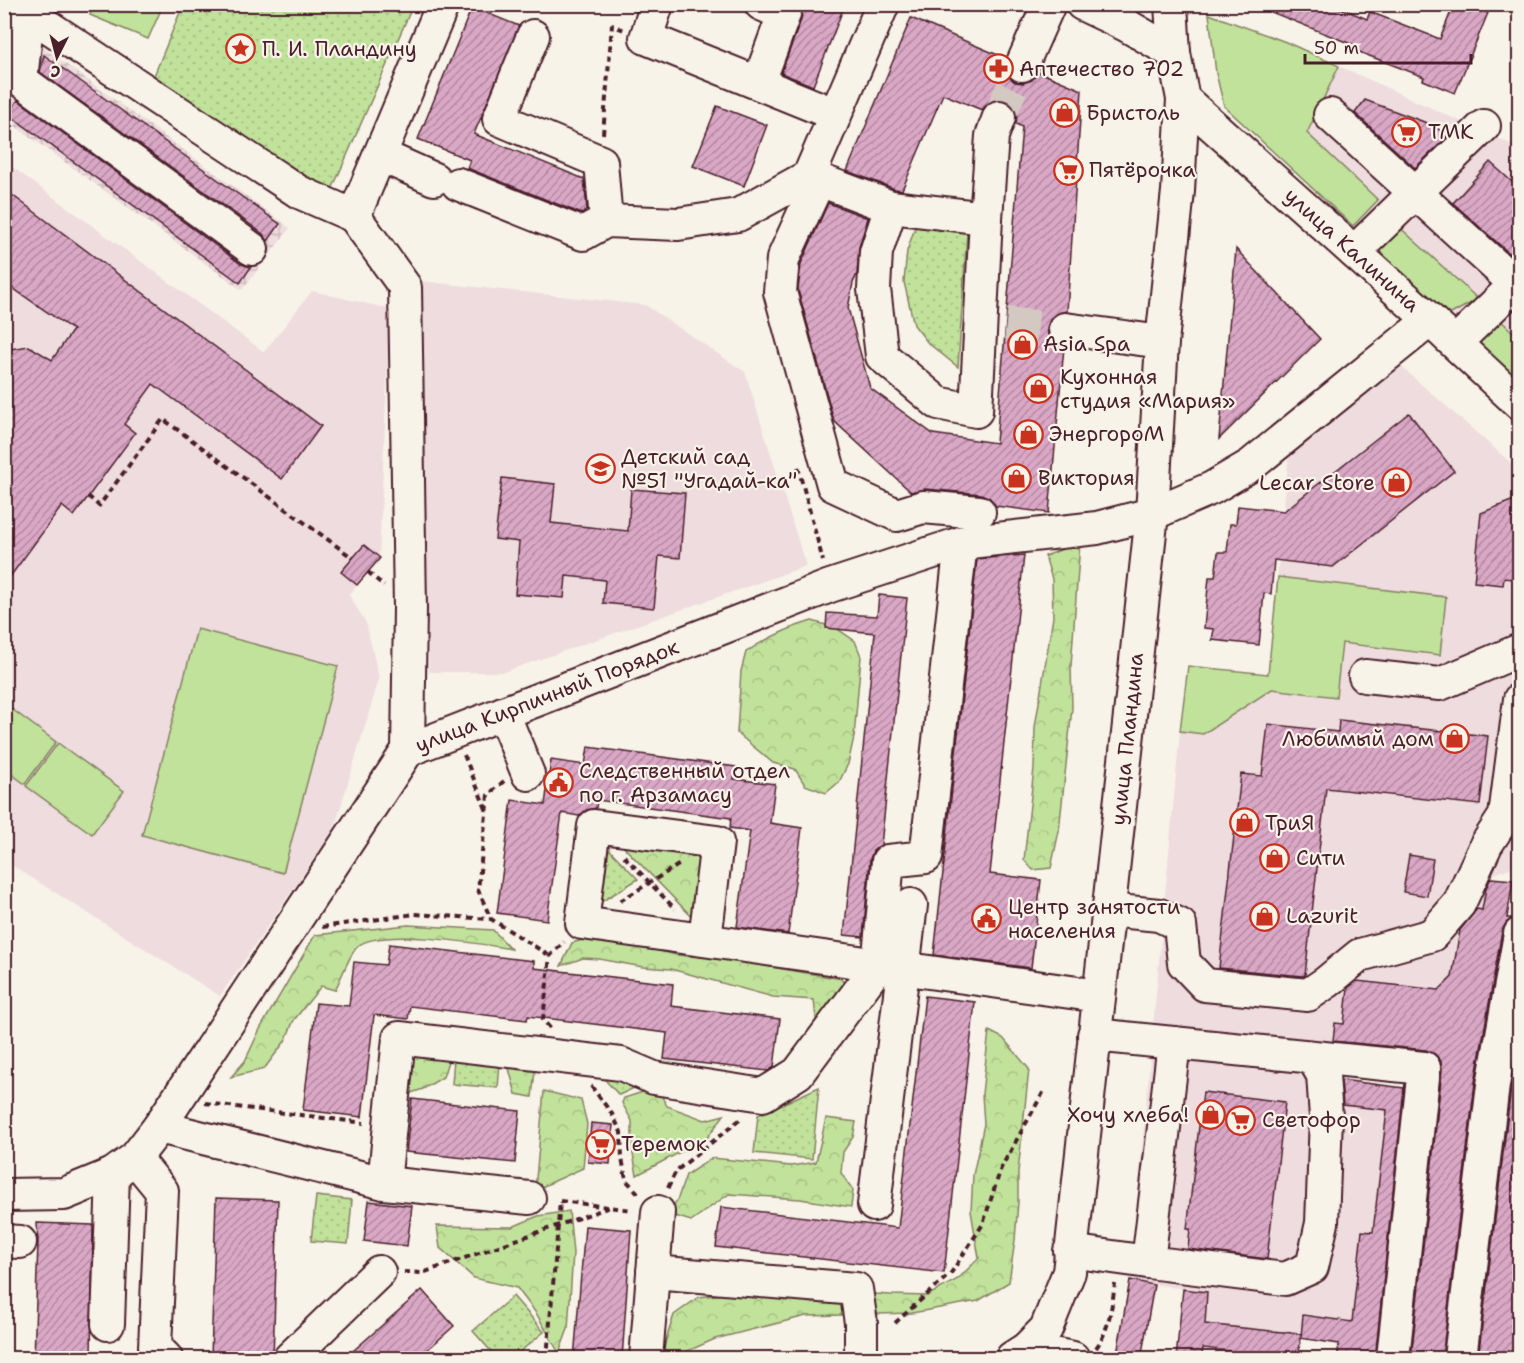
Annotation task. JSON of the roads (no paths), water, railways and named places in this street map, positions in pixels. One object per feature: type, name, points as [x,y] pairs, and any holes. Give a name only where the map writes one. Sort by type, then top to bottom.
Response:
[{"type":"street","points":[[354,216],[443,4]]},
{"type":"street","points":[[657,4],[646,38],[834,114]]},
{"type":"street","points":[[759,82],[784,14],[761,4]]},
{"type":"street","points":[[883,4],[834,114],[814,178],[783,259],[780,292],[833,485],[897,515],[924,507],[980,512]]},
{"type":"street","points":[[1022,65],[1049,4]]},
{"type":"street","points":[[1082,4],[1126,25],[1174,53]]},
{"type":"street","name":"улица Пландина","points":[[1019,1354],[1046,1329],[1069,1272],[1152,514],[1162,342],[1178,191],[1182,99],[1174,53],[1171,4]]},
{"type":"street","points":[[21,9],[299,192],[354,216],[405,287],[410,608],[408,750]]},
{"type":"street","points":[[21,9],[21,80],[252,249]]},
{"type":"street","points":[[533,36],[499,119],[601,162],[606,221]]},
{"type":"street","name":"улица Калинина","points":[[1182,99],[1430,320],[1520,404]]},
{"type":"street","points":[[1330,115],[1518,286],[1455,343]]},
{"type":"street","points":[[891,207],[876,252],[874,289],[882,356],[938,403],[976,411],[993,322],[986,218],[992,136],[999,117]]},
{"type":"street","points":[[1354,252],[1484,126]]},
{"type":"street","points":[[380,155],[583,234],[606,221],[678,225],[738,215],[814,178],[891,207],[986,218]]},
{"type":"street","name":"улица Кирпичный Порядок","points":[[124,1166],[159,1127],[408,750],[830,586],[961,543],[1097,528],[1152,514],[1212,488],[1251,465],[1430,320]]},
{"type":"street","points":[[1065,329],[1162,342]]},
{"type":"street","points":[[874,1205],[891,967],[888,861],[926,857],[961,543]]},
{"type":"street","points":[[1365,676],[1440,684],[1520,650]]},
{"type":"street","points":[[1108,910],[1159,915],[1180,925],[1184,963],[1206,985],[1308,995],[1328,982],[1360,955],[1432,935],[1459,904],[1486,845],[1505,816],[1520,699]]},
{"type":"street","points":[[503,713],[525,765]]},
{"type":"street","points":[[705,939],[717,842],[594,826],[582,923],[1099,996]]},
{"type":"street","points":[[384,1183],[399,1038],[621,1064],[654,1078],[763,1095],[798,1073],[891,967],[911,905]]},
{"type":"street","points":[[1460,1359],[1493,1085],[1520,934]]},
{"type":"street","points":[[1094,1035],[1424,1068],[1393,1359]]},
{"type":"street","points":[[1134,1260],[1173,1043]]},
{"type":"street","points":[[1071,1251],[1285,1279],[1311,1267],[1322,1223],[1326,1117],[1323,1075],[1313,1058]]},
{"type":"street","points":[[159,1127],[384,1183],[529,1198]]},
{"type":"street","points":[[4,1195],[64,1194],[124,1166]]},
{"type":"street","points":[[108,1324],[124,1166]]},
{"type":"street","points":[[124,1166],[162,1191],[154,1347],[165,1359]]},
{"type":"street","points":[[646,1359],[658,1212]]},
{"type":"street","points":[[290,1359],[379,1272]]},
{"type":"street","points":[[653,1272],[856,1289],[861,1323],[861,1359]]},
{"type":"street","points":[[1019,1354],[1084,1355]]},
{"type":"tunnel","points":[[999,117],[1022,65]]},
{"type":"tunnel","points":[[1006,323],[1065,329]]},
{"type":"place","name":"П. И. Пландину","points":[[241,49]]},
{"type":"place","name":"Аптечество 702","points":[[998,69]]},
{"type":"place","name":"Бристоль","points":[[1065,113]]},
{"type":"place","name":"ТМК","points":[[1407,132]]},
{"type":"place","name":"Пятёрочка","points":[[1068,170]]},
{"type":"place","name":"Asia Spa","points":[[1022,344]]},
{"type":"place","name":"Кухонная студия «Мария»","points":[[1039,389]]},
{"type":"place","name":"ЭнергороМ","points":[[1028,434]]},
{"type":"place","name":"Детский сад №51 \"Угадай-ка\"","points":[[600,469]]},
{"type":"place","name":"Виктория","points":[[1017,478]]},
{"type":"place","name":"Lecar Store","points":[[1396,483]]},
{"type":"place","name":"Любимый дом","points":[[1455,739]]},
{"type":"place","name":"Следственный отдел по г. Арзамасу","points":[[558,783]]},
{"type":"place","name":"ТриЯ","points":[[1244,823]]},
{"type":"place","name":"Сити","points":[[1275,858]]},
{"type":"place","name":"Lazurit","points":[[1265,916]]},
{"type":"place","name":"Центр занятости населения","points":[[987,919]]},
{"type":"place","name":"Хочу хлеба!","points":[[1210,1115]]},
{"type":"place","name":"Светофор","points":[[1241,1120]]},
{"type":"place","name":"Теремок","points":[[600,1144]]}]
